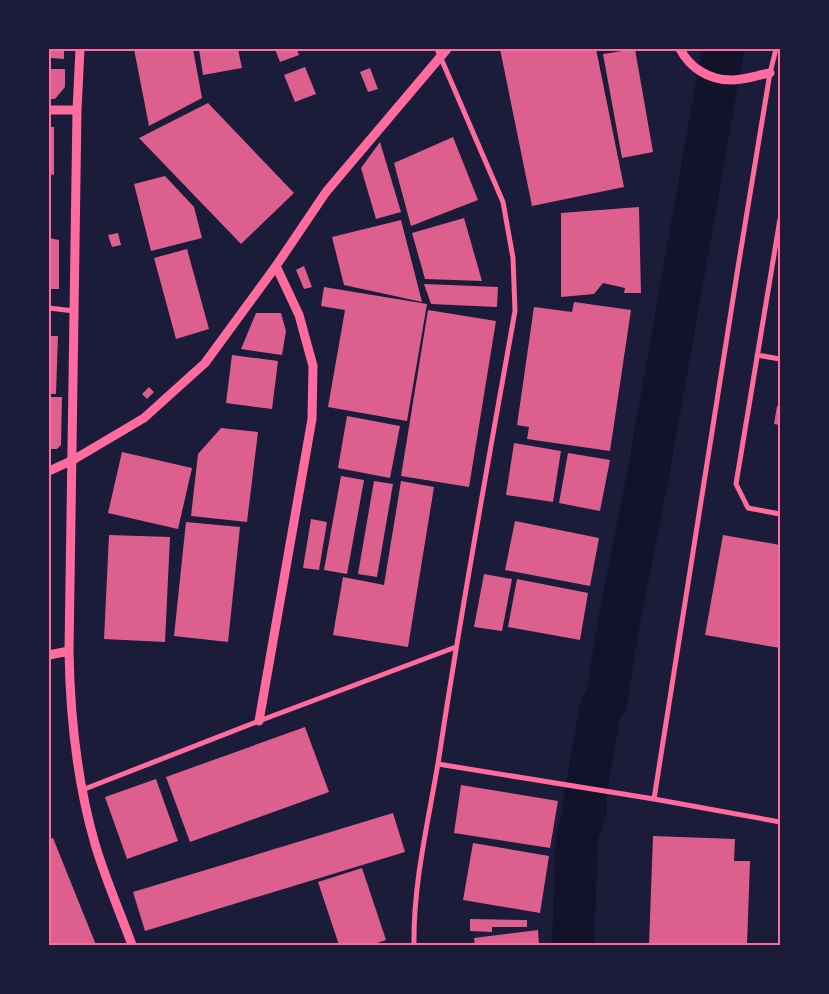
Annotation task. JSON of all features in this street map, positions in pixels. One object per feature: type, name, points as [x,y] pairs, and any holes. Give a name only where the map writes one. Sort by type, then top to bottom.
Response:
[{"type":"street","points":[[80,49],[74,310],[70,698],[82,790],[95,844],[132,945]]},
{"type":"street","points":[[49,471],[73,460],[144,418],[205,362],[276,266],[326,192],[439,52],[447,49]]},
{"type":"street","points":[[680,49],[686,60],[703,74],[731,80],[770,73]]},
{"type":"street","points":[[654,799],[739,260],[770,73],[776,49]]},
{"type":"street","points":[[414,945],[414,914],[456,647],[515,311],[513,258],[503,202],[439,52]]},
{"type":"street","points":[[49,110],[78,110]]},
{"type":"street","points":[[780,220],[736,484],[748,508],[780,514]]},
{"type":"street","points":[[259,721],[312,419],[313,366],[299,315],[276,266]]},
{"type":"street","points":[[49,308],[74,310]]},
{"type":"street","points":[[757,355],[780,359]]},
{"type":"street","points":[[82,790],[456,647]]},
{"type":"street","points":[[49,655],[69,651]]},
{"type":"street","points":[[438,764],[654,799],[780,822]]},
{"type":"building","points":[[49,49],[64,49],[64,59],[51,58],[51,65],[49,65]]},
{"type":"building","points":[[134,49],[193,49],[202,98],[149,126]]},
{"type":"building","points":[[199,49],[238,49],[242,68],[203,75]]},
{"type":"building","points":[[275,49],[297,49],[299,55],[280,62]]},
{"type":"building","points":[[500,49],[596,49],[624,187],[532,206]]},
{"type":"building","points":[[635,49],[653,152],[622,158],[603,54]]},
{"type":"building","points":[[305,67],[316,94],[295,102],[284,75]]},
{"type":"building","points":[[370,68],[378,89],[368,92],[360,72]]},
{"type":"building","points":[[49,69],[65,69],[65,87],[55,99],[49,99]]},
{"type":"building","points":[[208,103],[294,193],[241,244],[139,138]]},
{"type":"building","points":[[49,127],[54,127],[54,175],[49,174]]},
{"type":"building","points":[[453,137],[478,200],[411,226],[394,163]]},
{"type":"building","points":[[380,142],[401,212],[376,219],[361,168]]},
{"type":"building","points":[[165,176],[194,207],[202,238],[151,251],[134,184]]},
{"type":"building","points":[[639,207],[641,293],[624,293],[625,288],[603,283],[594,294],[561,297],[561,213]]},
{"type":"building","points":[[464,218],[482,281],[425,279],[412,233]]},
{"type":"building","points":[[401,220],[422,302],[344,285],[332,237]]},
{"type":"building","points":[[118,233],[121,245],[112,247],[108,235]]},
{"type":"building","points":[[49,238],[59,240],[59,289],[49,289]]},
{"type":"building","points":[[187,249],[209,329],[176,339],[154,258]]},
{"type":"building","points":[[304,266],[312,287],[304,289],[296,270]]},
{"type":"building","points":[[424,284],[498,287],[497,307],[431,304]]},
{"type":"building","points":[[324,287],[427,304],[407,421],[328,407],[345,310],[321,306]]},
{"type":"building","points":[[574,302],[631,310],[610,451],[527,439],[529,427],[517,425],[534,307],[572,312]]},
{"type":"building","points":[[428,310],[496,321],[469,487],[401,476]]},
{"type":"building","points":[[256,313],[281,313],[286,331],[282,355],[241,349]]},
{"type":"building","points":[[49,336],[58,336],[56,394],[49,394]]},
{"type":"building","points":[[232,355],[278,361],[272,409],[226,403]]},
{"type":"building","points":[[149,387],[154,392],[147,399],[142,394]]},
{"type":"building","points":[[49,397],[62,397],[61,445],[57,449],[49,449]]},
{"type":"building","points":[[777,406],[780,406],[780,425],[774,424]]},
{"type":"building","points":[[347,416],[400,426],[390,478],[338,468]]},
{"type":"building","points":[[221,428],[258,432],[247,522],[191,516],[198,454]]},
{"type":"building","points":[[514,443],[561,451],[553,502],[506,495]]},
{"type":"building","points":[[122,452],[192,468],[178,529],[108,513]]},
{"type":"building","points":[[568,453],[610,460],[600,511],[559,503]]},
{"type":"building","points":[[341,476],[364,480],[347,574],[324,570]]},
{"type":"building","points":[[374,481],[393,484],[377,577],[358,574]]},
{"type":"building","points":[[401,481],[434,487],[408,647],[333,635],[343,577],[384,585]]},
{"type":"building","points":[[311,519],[327,522],[319,570],[303,568]]},
{"type":"building","points":[[515,521],[599,538],[590,586],[505,570]]},
{"type":"building","points":[[186,522],[240,527],[228,642],[174,636]]},
{"type":"building","points":[[109,535],[170,537],[165,642],[104,639]]},
{"type":"building","points":[[723,535],[780,545],[780,648],[705,635]]},
{"type":"building","points":[[484,574],[512,579],[502,631],[474,627]]},
{"type":"building","points":[[517,579],[588,593],[580,640],[508,627]]},
{"type":"building","points":[[305,727],[329,792],[190,842],[166,777]]},
{"type":"building","points":[[156,779],[178,841],[127,859],[105,797]]},
{"type":"building","points":[[461,785],[558,801],[550,848],[454,833]]},
{"type":"building","points":[[393,813],[405,852],[145,931],[133,892]]},
{"type":"building","points":[[653,836],[735,839],[734,861],[750,861],[747,945],[649,945]]},
{"type":"building","points":[[53,838],[96,945],[49,945],[49,839]]},
{"type":"building","points":[[473,843],[549,856],[540,913],[463,900]]},
{"type":"building","points":[[362,868],[386,940],[377,943],[378,945],[339,945],[318,882]]},
{"type":"building","points":[[470,919],[527,920],[527,927],[492,927],[492,932],[470,931]]},
{"type":"building","points":[[538,930],[539,945],[475,945],[474,938]]},
{"type":"waterway","points":[[573,945],[577,837],[586,808],[584,803],[601,706],[606,702],[723,49]]}]
